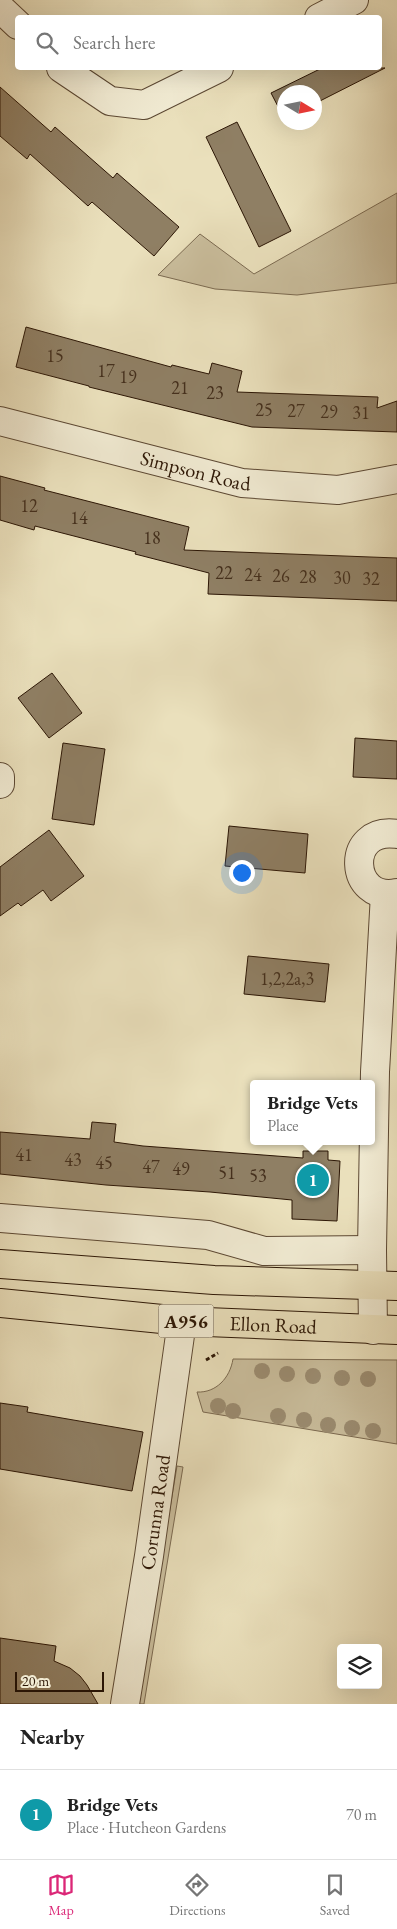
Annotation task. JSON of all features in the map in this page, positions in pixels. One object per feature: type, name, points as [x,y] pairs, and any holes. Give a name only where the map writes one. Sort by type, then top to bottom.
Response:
[{"type":"main road","name":"Ellon Road","points":[[0,1264],[214,1280],[385,1286]]},
{"type":"main road","name":"Ellon Road","points":[[0,1303],[182,1321],[385,1330]]},
{"type":"street","points":[[325,15],[354,0]]},
{"type":"street","points":[[0,8],[15,22]]},
{"type":"street","points":[[64,70],[110,101],[144,105],[215,70]]},
{"type":"street","name":"Simpson Road","points":[[0,421],[242,483],[338,490],[397,479]]},
{"type":"street","points":[[0,777],[0,784]]},
{"type":"street","points":[[385,1330],[385,1286],[372,1250],[386,1071],[391,894],[375,891],[367,885],[358,867],[359,856],[363,847],[370,839],[378,834],[388,832],[397,834]]},
{"type":"street","points":[[0,1218],[208,1236],[264,1251],[372,1250]]},
{"type":"street","name":"Corunna Road","points":[[126,1704],[182,1321]]},
{"type":"shaded area","points":[[397,193],[397,283],[297,295],[215,289],[158,275],[200,234],[254,274]]},
{"type":"shaded area","points":[[233,1359],[397,1360],[397,1444],[203,1412],[197,1392],[210,1390],[221,1383],[229,1372]]},
{"type":"shaded area","points":[[177,1466],[183,1467],[144,1704],[138,1704]]},
{"type":"building","points":[[318,70],[381,70],[322,100],[322,85],[287,85]]},
{"type":"building","points":[[0,87],[51,132],[55,127],[113,178],[117,173],[179,227],[154,256],[92,202],[88,206],[30,154],[27,159],[0,136]]},
{"type":"building","points":[[277,90],[277,105],[271,93]]},
{"type":"building","points":[[237,122],[291,231],[259,247],[206,137]]},
{"type":"building","points":[[26,327],[171,367],[172,365],[209,374],[212,363],[242,371],[237,392],[378,397],[377,408],[397,401],[397,432],[252,427],[16,367]]},
{"type":"building","points":[[0,476],[45,488],[44,490],[189,527],[184,550],[397,558],[397,601],[208,594],[209,573],[35,526],[34,530],[0,520]]},
{"type":"building","points":[[52,673],[82,713],[49,738],[18,698]]},
{"type":"building","points":[[355,738],[397,741],[397,779],[353,777]]},
{"type":"building","points":[[63,743],[105,749],[94,825],[52,819]]},
{"type":"building","points":[[229,826],[308,834],[305,873],[225,866]]},
{"type":"building","points":[[49,830],[84,876],[51,901],[43,890],[21,906],[18,903],[0,916],[0,867]]},
{"type":"building","points":[[248,956],[329,964],[325,1002],[244,994]]},
{"type":"building","points":[[92,1122],[116,1124],[114,1142],[143,1146],[303,1158],[303,1151],[328,1151],[328,1160],[340,1161],[337,1221],[292,1219],[292,1200],[106,1185],[0,1174],[0,1132],[90,1139]]},
{"type":"building","points":[[0,1403],[28,1407],[27,1412],[143,1432],[132,1491],[0,1469]]},
{"type":"building","points":[[0,1638],[56,1646],[54,1661],[70,1668],[80,1676],[98,1704],[0,1704]]},
{"type":"place","name":"Bridge Vets","points":[[313,1180]]}]
